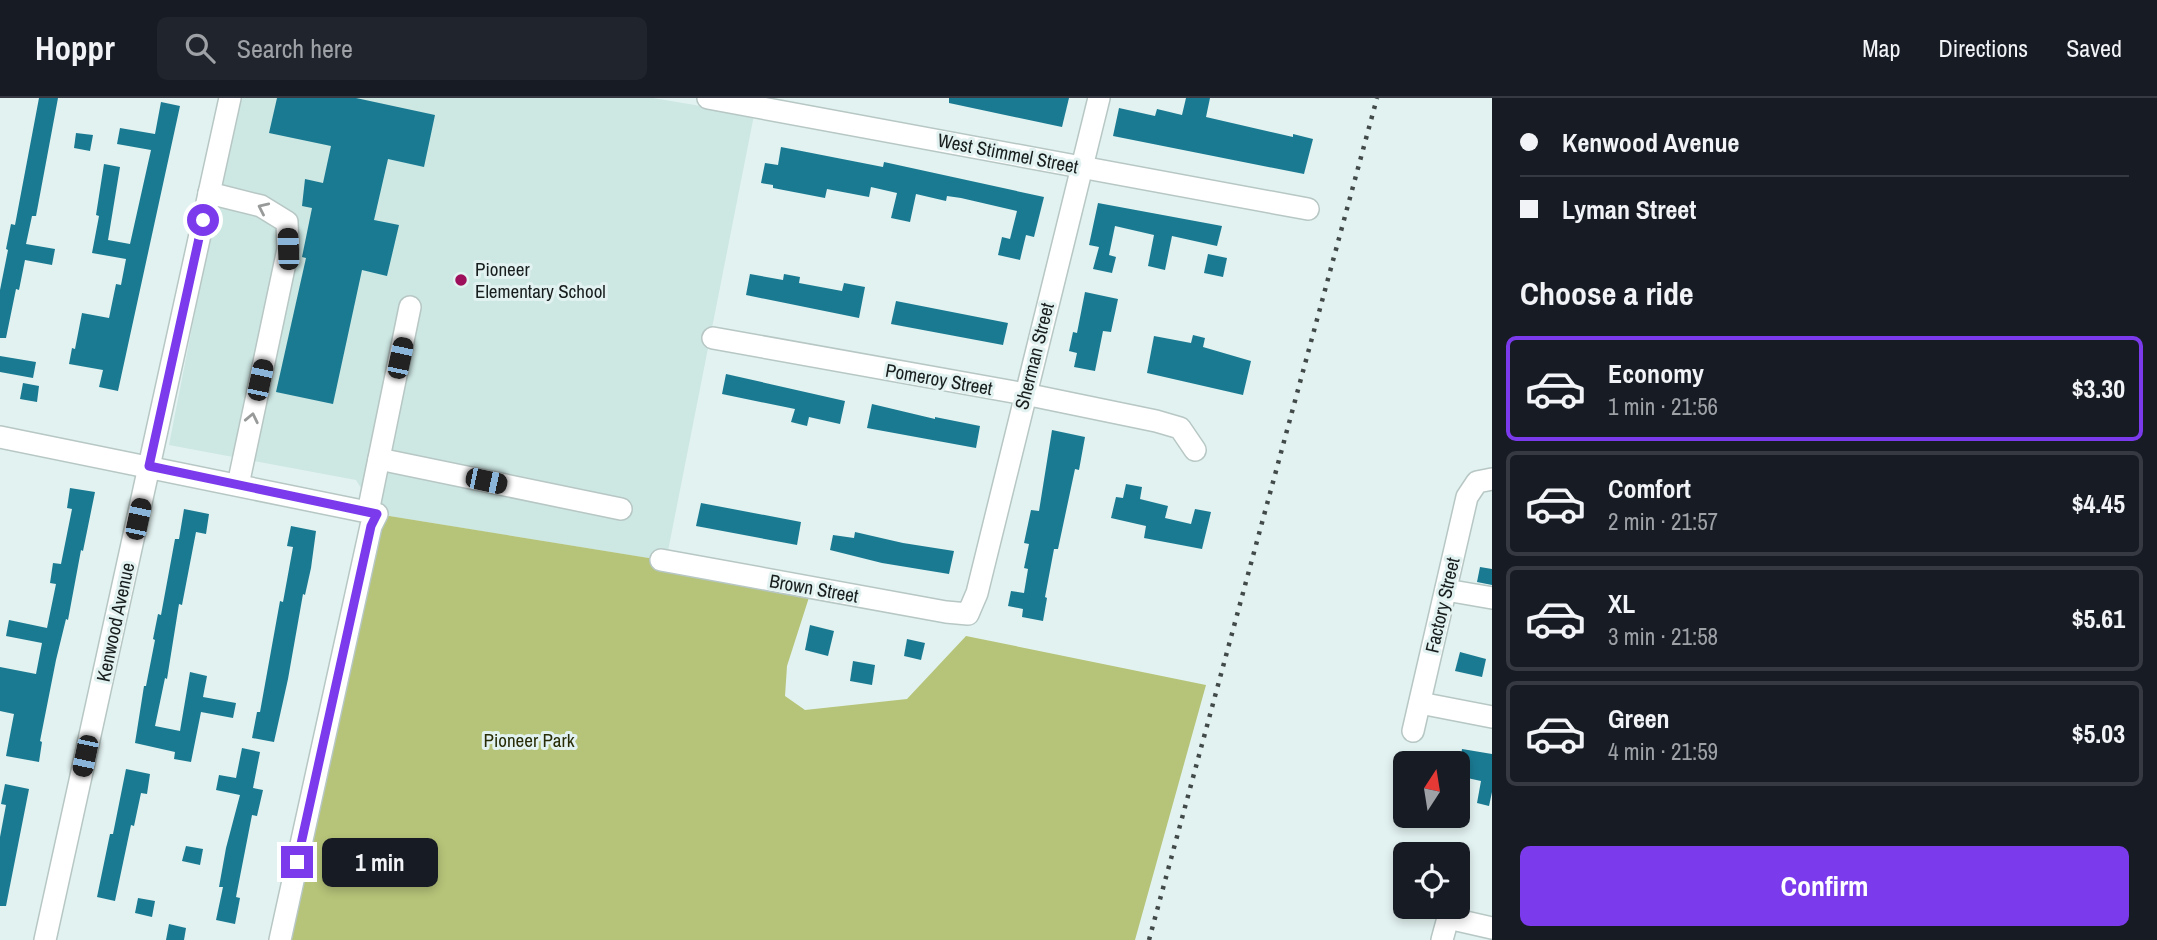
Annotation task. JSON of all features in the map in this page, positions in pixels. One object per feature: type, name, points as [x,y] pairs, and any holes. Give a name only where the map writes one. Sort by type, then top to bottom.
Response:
[{"type":"street","name":"Kenwood Avenue","points":[[45,940],[230,98]]},
{"type":"street","name":"West Stimmel Street","points":[[708,98],[1308,209]]},
{"type":"street","name":"Sherman Street","points":[[968,614],[977,593],[1099,98]]},
{"type":"street","points":[[209,193],[261,206],[287,222],[288,249],[238,485]]},
{"type":"street","points":[[280,940],[371,526],[379,459],[410,307]]},
{"type":"street","name":"Pomeroy Street","points":[[713,338],[1025,394],[1156,421],[1180,428],[1195,450]]},
{"type":"street","points":[[0,437],[372,513]]},
{"type":"street","points":[[379,459],[621,509]]},
{"type":"street","name":"Factory Street","points":[[1413,731],[1467,497],[1485,481]]},
{"type":"street","name":"Brown Street","points":[[661,560],[968,614]]},
{"type":"street","points":[[1446,590],[1492,598]]},
{"type":"street","points":[[1420,703],[1492,717]]},
{"type":"street","points":[[1442,940],[1448,918],[1492,928]]},
{"type":"shaded area","name":"Pioneer Elementary School","points":[[237,98],[653,98],[754,115],[666,561],[377,514],[356,480],[169,445]]},
{"type":"green space","name":"Pioneer Park","points":[[377,514],[661,560],[812,588],[787,666],[785,696],[805,710],[907,699],[966,636],[1206,685],[1135,940],[280,940]]},
{"type":"building","points":[[39,98],[58,98],[36,216],[32,216],[26,244],[55,249],[52,265],[25,260],[6,338],[0,338],[0,290],[8,250],[6,249],[11,224],[15,225]]},
{"type":"building","points":[[277,98],[356,98],[435,115],[424,167],[388,159],[374,220],[399,225],[387,276],[362,270],[333,404],[276,392],[306,258],[302,257],[312,208],[302,206],[305,179],[323,183],[331,146],[269,133]]},
{"type":"building","points":[[949,98],[1069,98],[1062,127],[949,103]]},
{"type":"building","points":[[1186,98],[1210,98],[1206,117],[1313,139],[1304,174],[1113,136],[1119,108],[1155,116],[1157,109],[1182,115]]},
{"type":"building","points":[[161,102],[180,106],[118,391],[99,387],[103,370],[69,364],[72,348],[75,349],[82,313],[109,318],[116,284],[121,285],[126,259],[92,253],[104,164],[120,167],[108,240],[130,244],[151,150],[117,144],[120,128],[155,134]]},
{"type":"building","points":[[76,133],[93,135],[90,151],[74,148]]},
{"type":"building","points":[[781,147],[883,167],[884,162],[1044,197],[1034,237],[1026,235],[1020,260],[998,255],[1002,237],[1010,239],[1017,211],[961,198],[947,196],[946,201],[916,194],[910,222],[891,218],[897,193],[871,187],[869,197],[827,189],[825,198],[773,188],[773,185],[761,183],[765,163],[778,165]]},
{"type":"building","points":[[1098,203],[1222,226],[1217,246],[1172,236],[1165,270],[1148,266],[1154,235],[1115,226],[1109,255],[1116,257],[1112,273],[1093,269],[1099,247],[1089,245]]},
{"type":"building","points":[[1208,254],[1227,258],[1223,277],[1204,273]]},
{"type":"building","points":[[750,274],[783,280],[784,274],[800,277],[799,283],[842,291],[844,283],[865,287],[859,318],[746,295]]},
{"type":"building","points":[[1085,292],[1118,299],[1111,332],[1103,331],[1095,371],[1074,367],[1077,353],[1069,351],[1073,332],[1077,333]]},
{"type":"building","points":[[896,301],[1008,323],[1003,345],[891,324]]},
{"type":"building","points":[[1193,335],[1205,338],[1203,347],[1251,361],[1243,395],[1147,373],[1154,336],[1191,343]]},
{"type":"building","points":[[0,356],[36,362],[33,378],[0,372]]},
{"type":"building","points":[[726,374],[845,401],[840,424],[809,417],[807,426],[791,422],[795,409],[722,394]]},
{"type":"building","points":[[23,383],[39,386],[37,402],[20,399]]},
{"type":"building","points":[[872,404],[935,419],[980,426],[976,448],[867,428]]},
{"type":"building","points":[[1052,430],[1085,437],[1079,470],[1075,469],[1058,549],[1054,549],[1043,621],[1022,617],[1023,609],[1008,606],[1011,591],[1024,593],[1028,569],[1024,568],[1029,544],[1024,543],[1031,510],[1039,511]]},
{"type":"building","points":[[1126,484],[1142,487],[1140,499],[1168,506],[1165,518],[1191,524],[1195,509],[1211,512],[1202,549],[1144,538],[1146,526],[1111,518],[1116,497],[1123,498]]},
{"type":"building","points":[[70,488],[95,492],[68,620],[66,619],[56,660],[40,741],[39,762],[6,756],[14,714],[0,711],[0,667],[36,674],[42,643],[6,636],[9,620],[47,628],[56,584],[50,583],[53,563],[61,564],[72,509],[67,508]]},
{"type":"building","points":[[701,503],[801,522],[797,545],[696,526]]},
{"type":"building","points":[[184,509],[209,514],[206,534],[196,532],[155,726],[180,731],[190,672],[207,676],[203,697],[236,703],[233,718],[201,712],[191,762],[174,759],[175,752],[135,743],[158,614],[161,615],[175,539],[179,539]]},
{"type":"building","points":[[291,526],[316,531],[311,568],[305,595],[303,594],[274,742],[252,738],[257,712],[260,712],[280,601],[283,602],[293,547],[287,546]]},
{"type":"building","points":[[855,532],[954,551],[949,574],[882,563],[830,550],[833,535],[854,538]]},
{"type":"building","points":[[1480,567],[1492,569],[1492,585],[1477,582]]},
{"type":"building","points":[[810,625],[834,631],[828,656],[805,650]]},
{"type":"building","points":[[907,639],[925,643],[921,660],[904,656]]},
{"type":"building","points":[[1460,652],[1486,659],[1482,677],[1455,671]]},
{"type":"building","points":[[853,661],[875,665],[872,685],[850,681]]},
{"type":"building","points":[[242,748],[260,752],[253,788],[263,790],[257,816],[252,815],[236,897],[240,898],[235,924],[216,920],[223,887],[219,887],[226,848],[240,795],[216,790],[219,775],[236,778]]},
{"type":"building","points":[[1462,749],[1492,754],[1492,792],[1489,806],[1477,803],[1481,781],[1470,779],[1470,751]]},
{"type":"building","points":[[126,769],[150,774],[147,794],[141,793],[134,826],[131,825],[115,901],[97,897]]},
{"type":"building","points":[[5,784],[29,789],[6,906],[0,906],[0,837],[6,805],[1,804]]},
{"type":"building","points":[[186,846],[203,849],[200,865],[182,861]]},
{"type":"building","points":[[138,898],[155,901],[152,917],[135,913]]},
{"type":"building","points":[[169,924],[186,928],[184,940],[166,940]]},
{"type":"railway","points":[[1149,940],[1377,98]]},
{"type":"place","name":"Pioneer Elementary School","points":[[461,280]]},
{"type":"route","points":[[203,220],[149,466],[377,514],[371,526],[297,862]]}]
